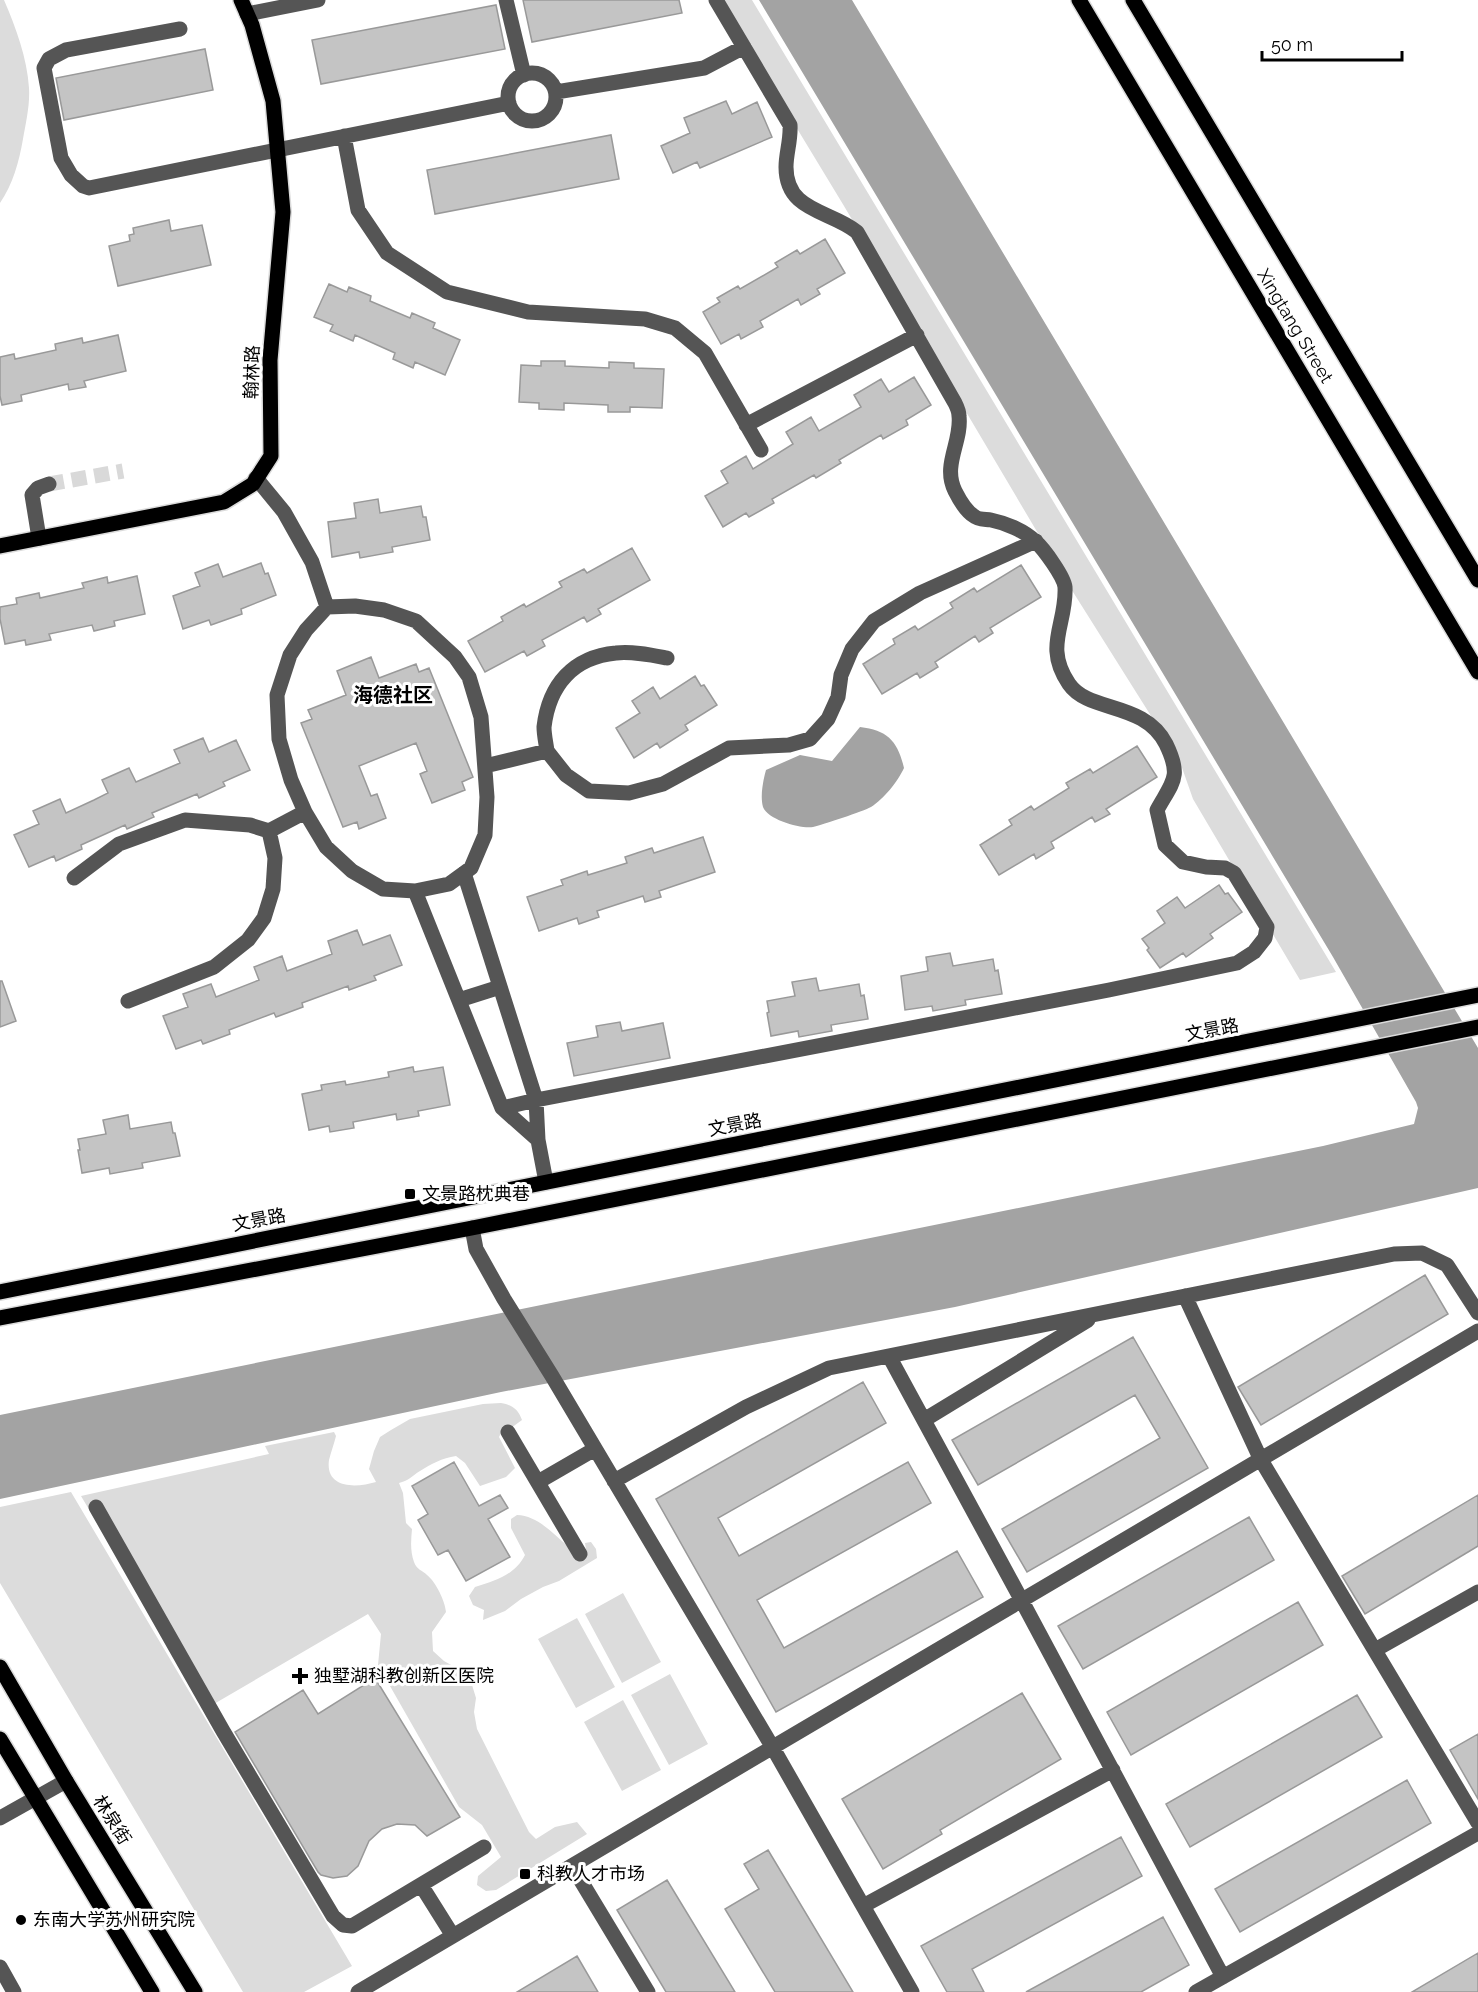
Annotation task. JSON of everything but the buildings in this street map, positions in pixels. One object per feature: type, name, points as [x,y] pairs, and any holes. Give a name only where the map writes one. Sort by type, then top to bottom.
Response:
[{"type":"main road","name":"Xingtang Street","points":[[1078,0],[1478,672]]},
{"type":"main road","name":"Xingtang Street","points":[[1134,0],[1478,580]]},
{"type":"main road","name":"翰林路","points":[[0,546],[224,502],[253,484],[271,456],[270,360],[283,212],[273,101],[252,25],[244,7]]},
{"type":"main road","name":"文景路","points":[[0,1292],[1348,1023],[1478,995]]},
{"type":"main road","points":[[0,1318],[472,1228],[1475,1028]]},
{"type":"main road","name":"林泉街","points":[[0,1667],[66,1781],[195,1992]]},
{"type":"main road","points":[[0,1739],[152,1992]]},
{"type":"street","points":[[244,7],[318,0]]},
{"type":"street","points":[[506,0],[524,75]]},
{"type":"street","points":[[502,1108],[1237,963],[1254,952],[1265,938],[1267,927],[1234,873],[1225,868],[1183,862],[1166,845],[1157,810],[1175,776],[1175,762],[1162,737],[1147,721],[1080,696],[1069,685],[1060,669],[1055,645],[1065,585],[1051,560],[1036,541],[1017,529],[993,520],[975,518],[954,490],[950,471],[958,429],[959,415],[955,403],[857,232],[848,225],[806,206],[796,197],[789,185],[786,167],[791,137],[790,125],[716,0]]},
{"type":"street","points":[[180,29],[66,50],[49,59],[44,68],[61,158],[71,175],[83,186],[89,188],[509,103]]},
{"type":"street","points":[[556,92],[704,68],[744,47]]},
{"type":"street","points":[[536,73],[544,75],[556,92],[556,104],[552,111],[539,120],[524,120],[517,116],[509,103],[510,87],[514,81],[524,75],[536,73]]},
{"type":"street","points":[[344,136],[358,210],[387,253],[447,292],[528,312],[645,320],[675,328],[705,353],[761,450]]},
{"type":"street","points":[[746,425],[916,335]]},
{"type":"street","points":[[256,478],[284,512],[312,562],[327,607]]},
{"type":"street","points":[[39,538],[32,495],[38,488],[49,484]]},
{"type":"street","points":[[667,658],[617,652],[589,659],[567,672],[552,696],[544,728],[547,751],[566,775],[589,791],[628,793],[663,784],[729,748],[789,745],[810,739],[828,719],[838,697],[841,675],[852,649],[874,621],[920,593],[1036,541]]},
{"type":"street","points":[[355,606],[384,610],[416,621],[455,657],[468,677],[481,717],[484,766],[487,797],[485,835],[471,868],[449,884],[415,891],[383,889],[352,871],[326,847],[305,812],[291,780],[279,739],[277,695],[290,655],[306,630],[327,607],[355,606]]},
{"type":"street","points":[[484,766],[547,751]]},
{"type":"street","points":[[74,878],[119,844],[185,820],[250,825],[268,831],[305,812]]},
{"type":"street","points":[[128,1001],[214,967],[248,940],[264,918],[273,889],[275,858],[268,831]]},
{"type":"street","points":[[464,873],[536,1100],[538,1140],[546,1182]]},
{"type":"street","points":[[415,891],[502,1108],[538,1140]]},
{"type":"street","points":[[459,1000],[500,987]]},
{"type":"street","points":[[472,1228],[476,1249],[504,1299],[773,1748],[912,1992]]},
{"type":"street","points":[[614,1481],[747,1407],[829,1368],[1394,1254],[1422,1253],[1447,1265],[1478,1313]]},
{"type":"street","points":[[1185,1296],[1261,1460],[1478,1823]]},
{"type":"street","points":[[924,1420],[1098,1314]]},
{"type":"street","points":[[358,1992],[380,1987],[453,1936],[1478,1331]]},
{"type":"street","points":[[889,1356],[1223,1977]]},
{"type":"street","points":[[508,1432],[580,1554]]},
{"type":"street","points":[[538,1482],[595,1449]]},
{"type":"street","points":[[96,1507],[223,1731],[333,1916],[343,1925],[352,1926],[484,1847]]},
{"type":"street","points":[[1375,1650],[1478,1592]]},
{"type":"street","points":[[863,1906],[1113,1770]]},
{"type":"street","points":[[0,1818],[66,1781]]},
{"type":"street","points":[[1196,1992],[1478,1833]]},
{"type":"street","points":[[572,1866],[648,1992]]},
{"type":"street","points":[[421,1885],[453,1936]]},
{"type":"street","points":[[0,1967],[14,1992]]},
{"type":"shaded area","points":[[0,0],[4,0],[20,43],[28,77],[29,94],[17,164],[9,188],[0,203]]},
{"type":"shaded area","points":[[719,0],[752,0],[1336,972],[1300,980],[1193,799],[1180,762],[1068,584]]},
{"type":"shaded area","points":[[759,0],[852,0],[1478,1048],[1478,1188],[955,1307],[501,1392],[0,1499],[0,1415],[1323,1146],[1414,1124],[1418,1108],[1416,1102],[1333,957]]},
{"type":"shaded area","points":[[860,727],[885,734],[895,744],[902,759],[904,768],[881,799],[867,809],[813,827],[785,823],[766,812],[762,798],[766,770],[800,755],[832,761]]},
{"type":"shaded area","points":[[501,1403],[514,1408],[522,1420],[511,1428],[503,1429],[499,1437],[515,1468],[506,1477],[480,1486],[465,1463],[456,1456],[424,1468],[399,1483],[403,1493],[406,1523],[412,1529],[411,1550],[414,1562],[434,1582],[440,1592],[446,1612],[432,1632],[433,1651],[444,1661],[469,1675],[476,1698],[474,1712],[477,1729],[529,1832],[536,1839],[555,1827],[577,1822],[587,1834],[496,1890],[486,1891],[477,1885],[478,1876],[501,1857],[482,1825],[459,1807],[378,1665],[381,1634],[368,1614],[207,1708],[81,1496],[269,1454],[265,1446],[334,1432],[336,1436],[329,1460],[332,1477],[344,1484],[368,1484],[376,1482],[369,1469],[374,1451],[380,1437],[391,1430],[410,1419],[483,1404]]},
{"type":"shaded area","points":[[71,1492],[352,1966],[304,1992],[243,1992],[0,1583],[0,1507]]},
{"type":"shaded area","points":[[517,1515],[539,1522],[571,1548],[587,1556],[585,1543],[591,1542],[596,1549],[597,1558],[559,1581],[521,1599],[505,1611],[483,1620],[484,1610],[473,1605],[469,1596],[475,1587],[497,1580],[521,1562],[525,1555],[511,1528],[511,1519]]},
{"type":"shaded area","points":[[623,1593],[661,1662],[622,1683],[585,1614]]},
{"type":"shaded area","points":[[577,1618],[615,1687],[576,1708],[538,1639]]},
{"type":"shaded area","points":[[670,1674],[708,1744],[669,1765],[631,1695]]},
{"type":"shaded area","points":[[623,1700],[661,1770],[622,1791],[584,1722]]},
{"type":"tunnel","points":[[49,484],[123,471]]},
{"type":"place","name":"文景路枕典巷","points":[[410,1194]]},
{"type":"place","name":"独墅湖科教创新区医院","points":[[300,1676]]},
{"type":"place","name":"科教人才市场","points":[[525,1874]]},
{"type":"place","name":"东南大学苏州研究院","points":[[21,1920]]},
{"type":"district","name":"海德社区","points":[[393,695]]}]
